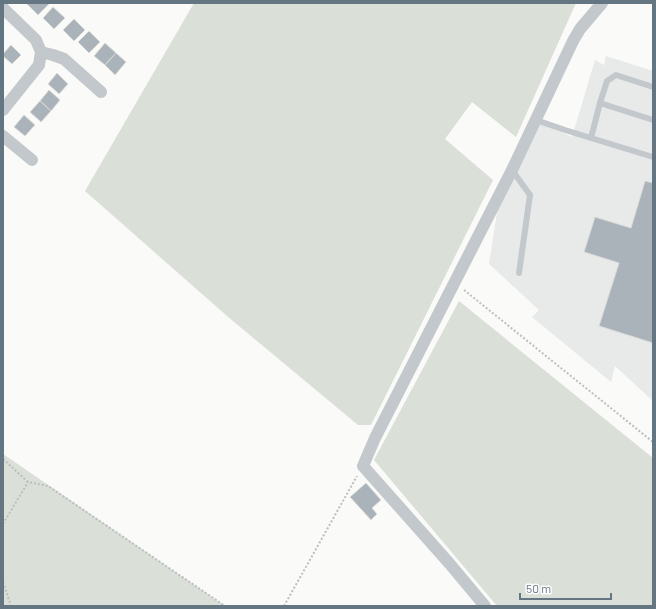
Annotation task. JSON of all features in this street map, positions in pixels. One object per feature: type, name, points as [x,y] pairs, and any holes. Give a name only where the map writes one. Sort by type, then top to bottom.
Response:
[{"type":"street","points":[[485,606],[363,466],[375,438],[512,170],[573,41],[580,29],[602,3]]},
{"type":"street","points":[[3,8],[36,40],[41,52],[39,65],[3,110]]},
{"type":"street","points":[[41,52],[54,54],[64,59],[102,92]]},
{"type":"street","points":[[3,136],[32,160]]},
{"type":"lane","points":[[591,138],[607,81],[616,75],[653,86]]},
{"type":"lane","points":[[600,103],[653,120]]},
{"type":"lane","points":[[536,120],[653,157]]},
{"type":"lane","points":[[512,170],[530,195],[519,274]]},
{"type":"path","points":[[455,282],[653,442]]},
{"type":"path","points":[[3,459],[28,482],[48,486],[225,606]]},
{"type":"path","points":[[284,606],[363,466]]},
{"type":"path","points":[[3,524],[28,482]]},
{"type":"path","points":[[3,582],[11,606]]},
{"type":"shaded area","points":[[194,3],[576,3],[516,137],[472,102],[445,139],[493,180],[371,425],[358,425],[227,316],[85,191]]},
{"type":"shaded area","points":[[606,56],[653,71],[653,401],[615,366],[611,382],[532,317],[539,310],[489,264],[500,193],[536,120],[572,137],[595,60],[604,65]]},
{"type":"shaded area","points":[[459,301],[653,458],[653,606],[497,606],[374,460]]},
{"type":"shaded area","points":[[3,454],[225,606],[3,606]]},
{"type":"building","points":[[27,4],[49,4],[38,15]]},
{"type":"building","points":[[53,7],[65,18],[54,29],[43,18]]},
{"type":"building","points":[[74,19],[85,30],[74,41],[63,30]]},
{"type":"building","points":[[89,31],[100,42],[89,53],[78,42]]},
{"type":"building","points":[[105,43],[116,53],[105,65],[94,56]]},
{"type":"building","points":[[11,45],[21,55],[12,64],[3,56]]},
{"type":"building","points":[[116,53],[126,62],[115,75],[105,65]]},
{"type":"building","points":[[57,73],[68,84],[59,94],[48,84]]},
{"type":"building","points":[[49,90],[60,100],[51,111],[40,101]]},
{"type":"building","points":[[40,101],[51,111],[41,122],[30,112]]},
{"type":"building","points":[[24,115],[35,125],[25,136],[14,127]]},
{"type":"building","points":[[645,181],[653,183],[653,343],[599,326],[619,263],[584,252],[595,217],[631,228]]},
{"type":"building","points":[[366,483],[381,500],[372,508],[377,514],[371,520],[350,497]]}]
